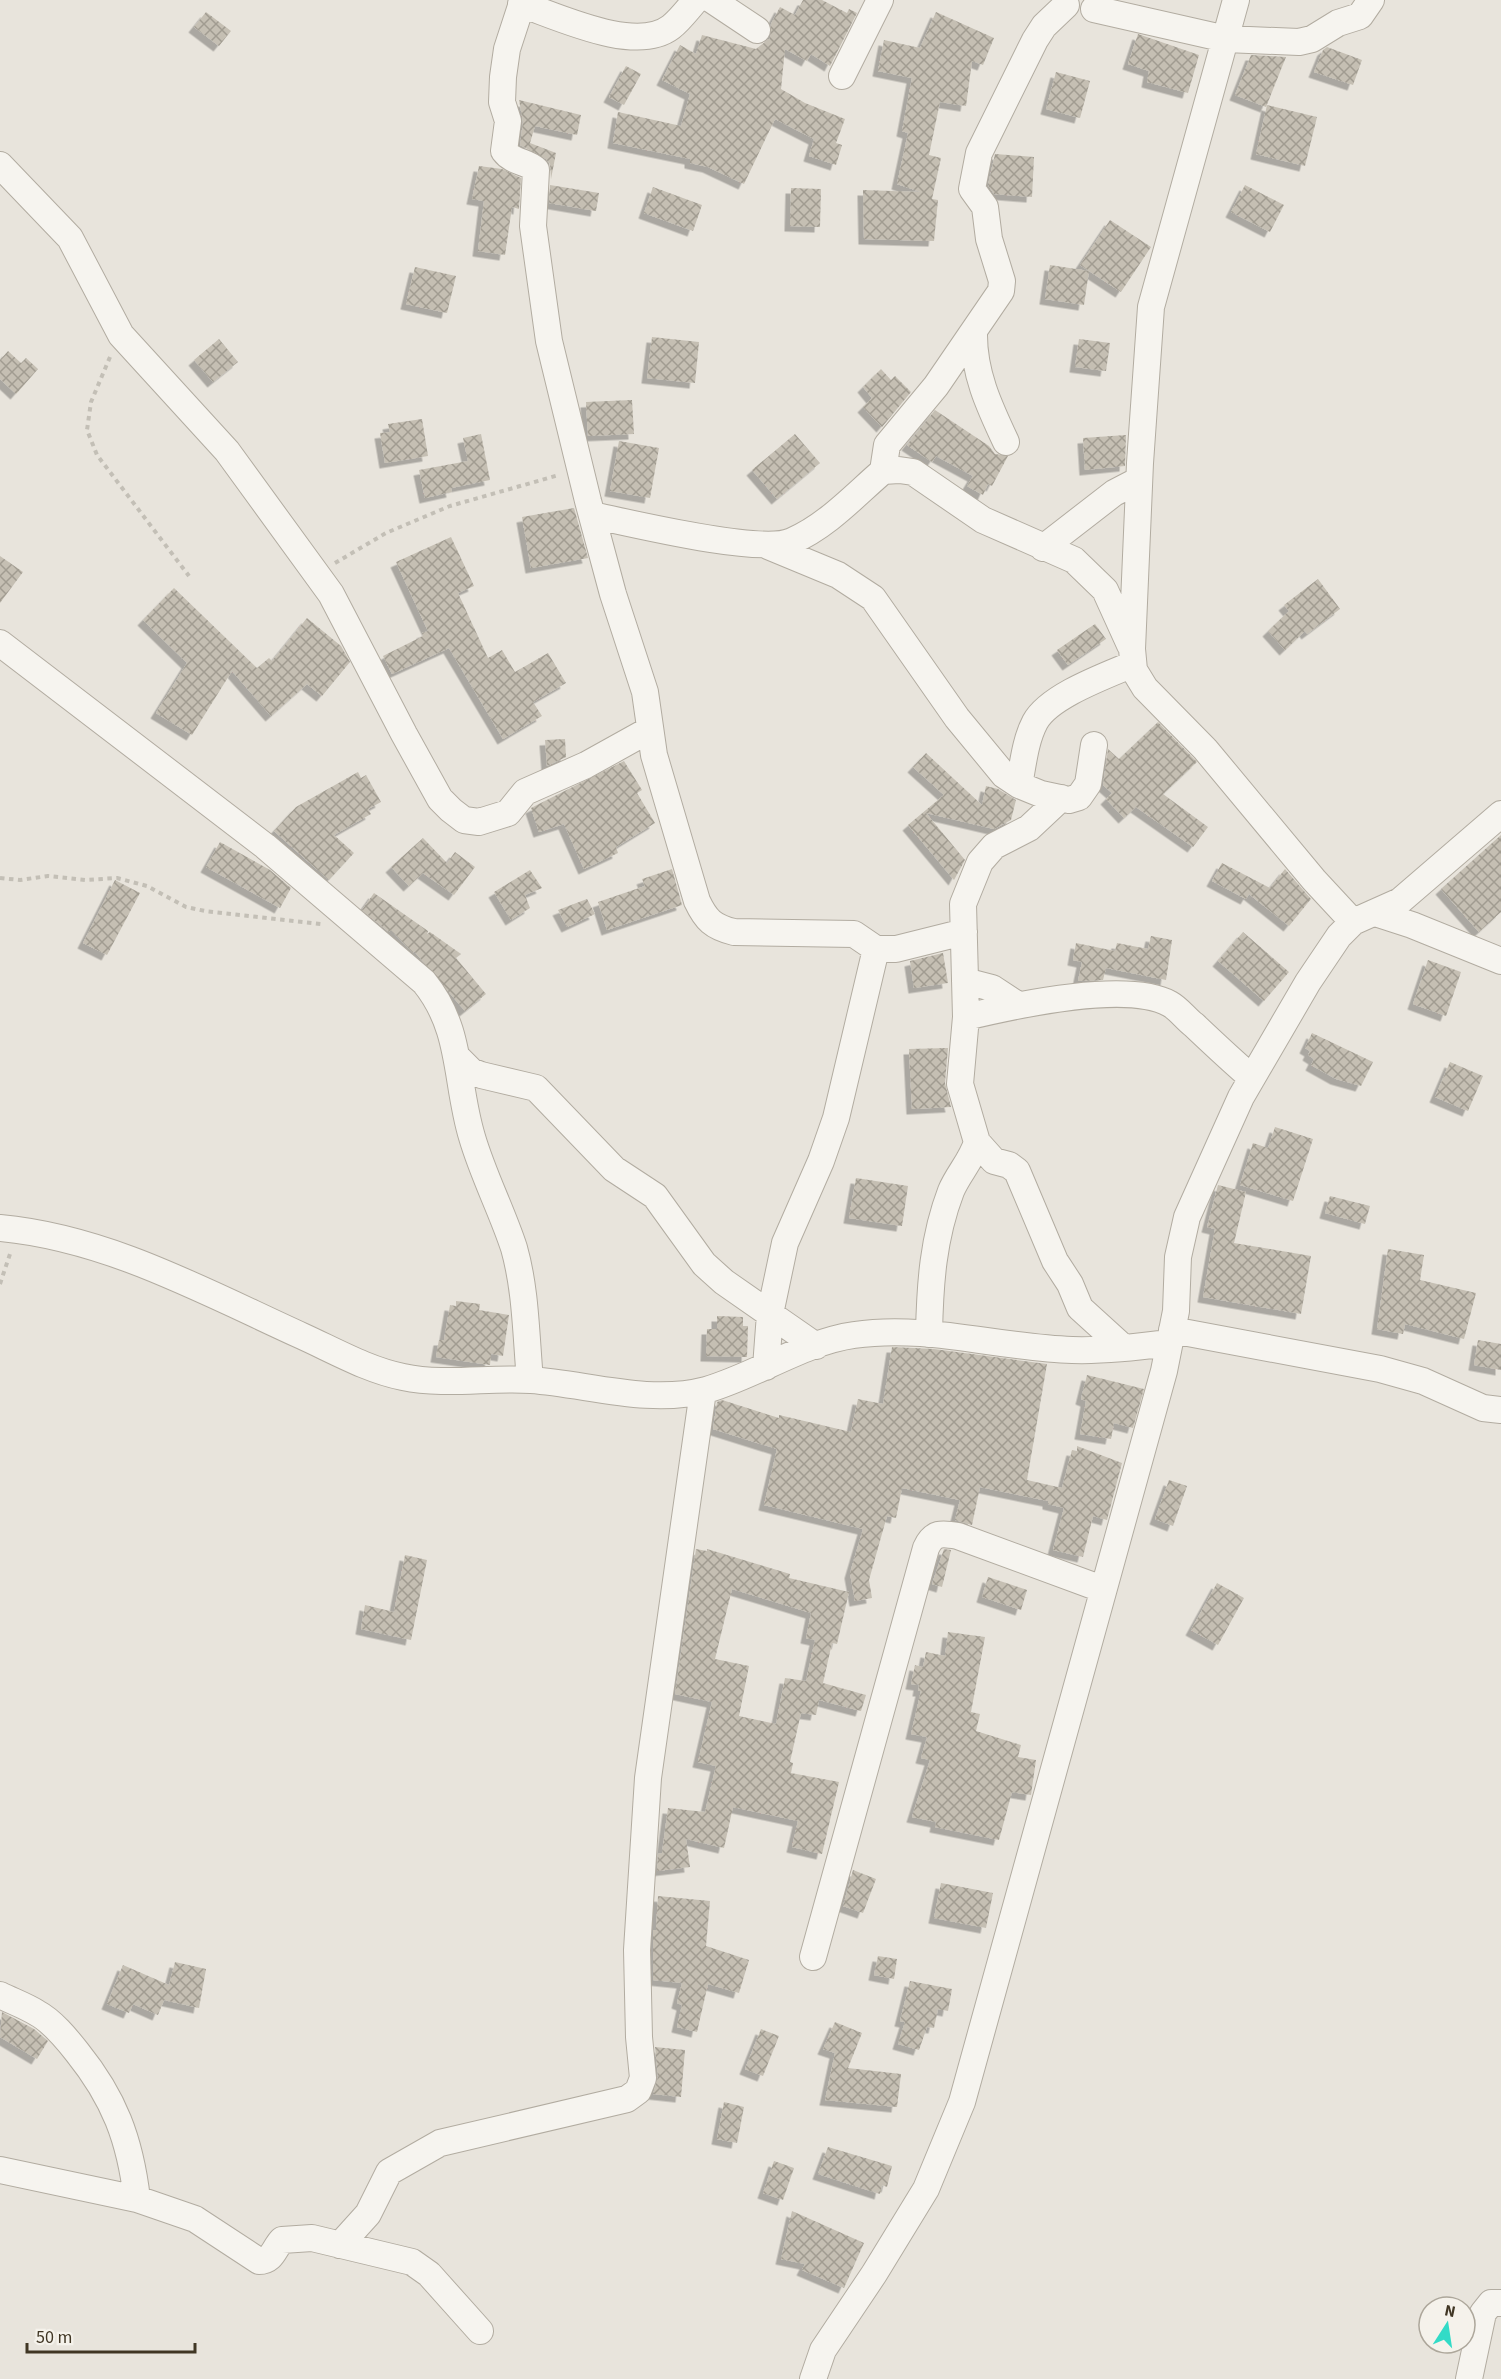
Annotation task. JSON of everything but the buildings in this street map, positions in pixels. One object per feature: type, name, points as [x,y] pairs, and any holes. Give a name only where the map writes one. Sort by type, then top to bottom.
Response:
[{"type":"street","points":[[696,0],[670,28],[640,39],[620,37],[522,2],[507,49],[502,102],[508,121],[504,151],[509,158],[531,165],[536,170],[533,226],[549,341],[592,514],[645,692],[649,730],[680,845],[697,901],[706,919],[718,928],[734,932],[854,934],[876,949],[896,949],[964,932]]},
{"type":"street","points":[[712,0],[757,30]]},
{"type":"street","points":[[842,76],[880,0]]},
{"type":"street","points":[[1236,0],[1151,307],[1139,480],[1132,657],[1134,670],[1145,688],[1205,749],[1314,880],[1364,917],[1412,925],[1501,961]]},
{"type":"street","points":[[883,471],[887,445],[936,386],[1001,291],[1002,281],[989,239],[985,207],[972,189],[979,153],[1035,40],[1057,3],[1081,10],[1101,4],[1226,39],[1299,42],[1312,39],[1338,23],[1360,16],[1371,0]]},
{"type":"street","points":[[0,165],[70,238],[121,335],[227,451],[331,594],[440,799],[464,820],[479,822],[508,813],[525,792],[586,765],[649,730]]},
{"type":"street","points":[[974,331],[975,362],[985,396],[1006,442]]},
{"type":"street","points":[[592,514],[719,540],[765,544],[790,543],[816,528],[883,471],[913,472],[983,520],[1074,560],[1105,590],[1132,657]]},
{"type":"street","points":[[1043,548],[1114,493],[1139,480]]},
{"type":"street","points":[[765,544],[838,575],[873,598],[957,718],[1004,775],[1019,785],[1041,794],[1069,800],[1078,797],[1088,784],[1094,745]]},
{"type":"street","points":[[5,650],[265,846],[424,982],[440,1001],[450,1024],[458,1058],[463,1101],[472,1138],[514,1249],[520,1276],[530,1380]]},
{"type":"street","points":[[1019,785],[1030,736],[1043,710],[1132,657]]},
{"type":"street","points":[[1060,798],[1029,828],[994,846],[980,862],[963,904],[966,1017],[960,1084],[978,1142],[982,1144],[991,1159],[1017,1171],[1055,1262],[1070,1284],[1080,1308],[1124,1348]]},
{"type":"street","points":[[813,2379],[823,2350],[926,2189],[962,2102],[1164,1371],[1176,1311],[1178,1257],[1187,1217],[1252,1078],[1308,982],[1339,936],[1364,917],[1400,901],[1501,814]]},
{"type":"street","points":[[766,1367],[770,1314],[791,1225],[821,1161],[836,1118],[876,949]]},
{"type":"street","points":[[965,981],[992,987],[1018,1005]]},
{"type":"street","points":[[966,1017],[1018,1005],[1066,998],[1117,995],[1152,998],[1171,1004],[1252,1078]]},
{"type":"street","points":[[458,1058],[471,1071],[481,1076],[536,1088],[614,1169],[655,1196],[704,1264],[724,1281],[816,1346]]},
{"type":"street","points":[[929,1334],[931,1271],[937,1238],[952,1189],[978,1142]]},
{"type":"street","points":[[9,1229],[100,1248],[147,1266],[379,1371],[425,1380],[530,1380],[658,1394],[703,1391],[816,1346],[852,1335],[929,1334],[1072,1350],[1124,1348],[1170,1336],[1380,1369],[1424,1381],[1483,1408],[1501,1410]]},
{"type":"street","points":[[340,2245],[368,2214],[389,2172],[440,2143],[627,2098],[638,2091],[643,2078],[639,2037],[637,1950],[648,1778],[703,1391]]},
{"type":"street","points":[[813,1957],[926,1548],[932,1536],[938,1534],[958,1536],[1102,1589]]},
{"type":"street","points":[[0,1995],[39,2014],[68,2041],[98,2079],[120,2119],[133,2163],[137,2199]]},
{"type":"street","points":[[0,2170],[137,2199],[195,2219],[259,2261],[266,2261],[282,2240],[312,2238],[384,2253],[412,2262],[429,2274],[480,2331]]},
{"type":"street","points":[[1468,2379],[1483,2313],[1491,2303],[1501,2303]]},
{"type":"path","points":[[121,335],[91,402],[87,430],[97,455],[189,576]]},
{"type":"path","points":[[316,574],[386,533],[450,506],[582,469]]},
{"type":"path","points":[[0,878],[20,880],[48,876],[85,880],[117,878],[147,886],[186,907],[205,911],[252,918],[360,928]]},
{"type":"path","points":[[0,1284],[9,1229]]}]
